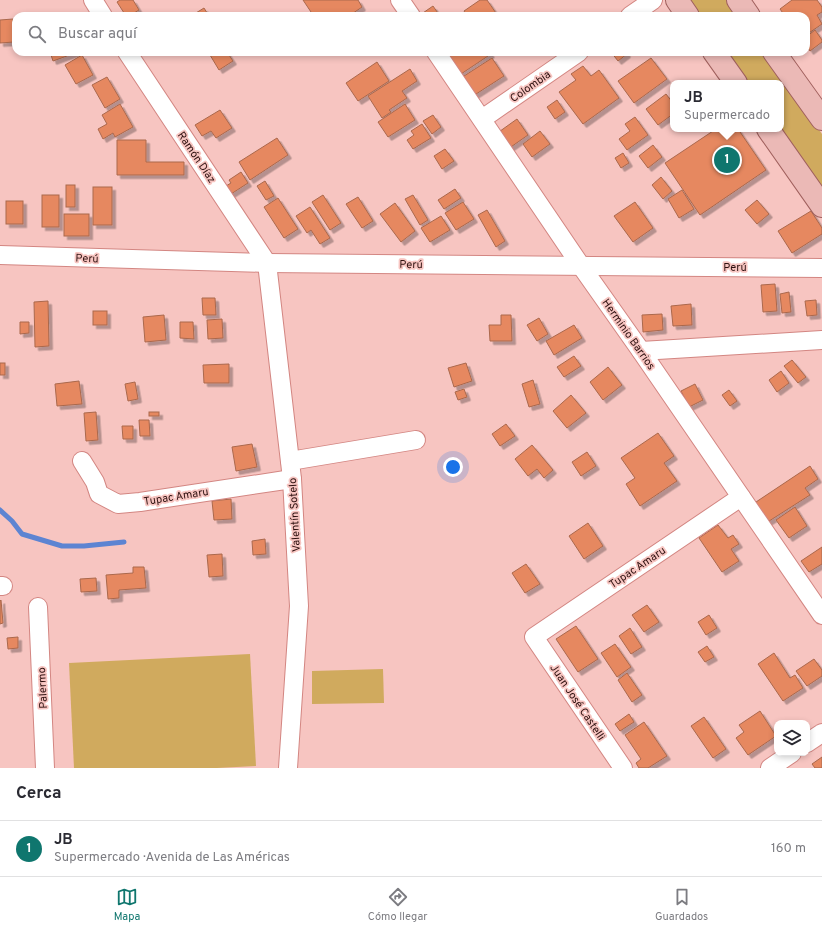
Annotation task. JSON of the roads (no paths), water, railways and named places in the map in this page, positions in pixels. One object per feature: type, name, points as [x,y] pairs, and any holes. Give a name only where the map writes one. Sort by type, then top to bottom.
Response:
[{"type":"main road","points":[[677,0],[685,12]]},
{"type":"main road","points":[[738,0],[746,12]]},
{"type":"main road","points":[[717,56],[734,80]]},
{"type":"main road","points":[[777,56],[822,119]]},
{"type":"main road","points":[[770,132],[822,206]]},
{"type":"street","points":[[93,0],[100,12]]},
{"type":"street","points":[[400,0],[408,12]]},
{"type":"street","points":[[636,12],[653,0]]},
{"type":"street","name":"Ramón Díaz","points":[[130,56],[267,263]]},
{"type":"street","name":"Herminio Barrios","points":[[439,56],[581,266],[822,615]]},
{"type":"street","name":"Colombia","points":[[482,119],[573,56]]},
{"type":"street","name":"Perú","points":[[0,255],[267,263],[822,268]]},
{"type":"street","name":"Valentín Sotelo","points":[[267,263],[292,479],[299,606],[288,768]]},
{"type":"street","points":[[641,351],[822,340]]},
{"type":"street","points":[[290,460],[416,440]]},
{"type":"street","name":"Tupac Amaru","points":[[82,461],[95,482],[99,494],[118,504],[148,501],[292,479]]},
{"type":"street","name":"Tupac Amaru","points":[[534,637],[741,497]]},
{"type":"street","name":"Palermo","points":[[38,607],[46,768]]},
{"type":"street","name":"Juan José Castelli","points":[[534,637],[623,768]]},
{"type":"street","points":[[810,741],[822,733]]},
{"type":"street","points":[[770,768],[788,756]]},
{"type":"waterway","points":[[0,510],[12,521],[22,534],[62,546],[84,546],[124,542]]},
{"type":"place","name":"JB","points":[[727,160]]}]
